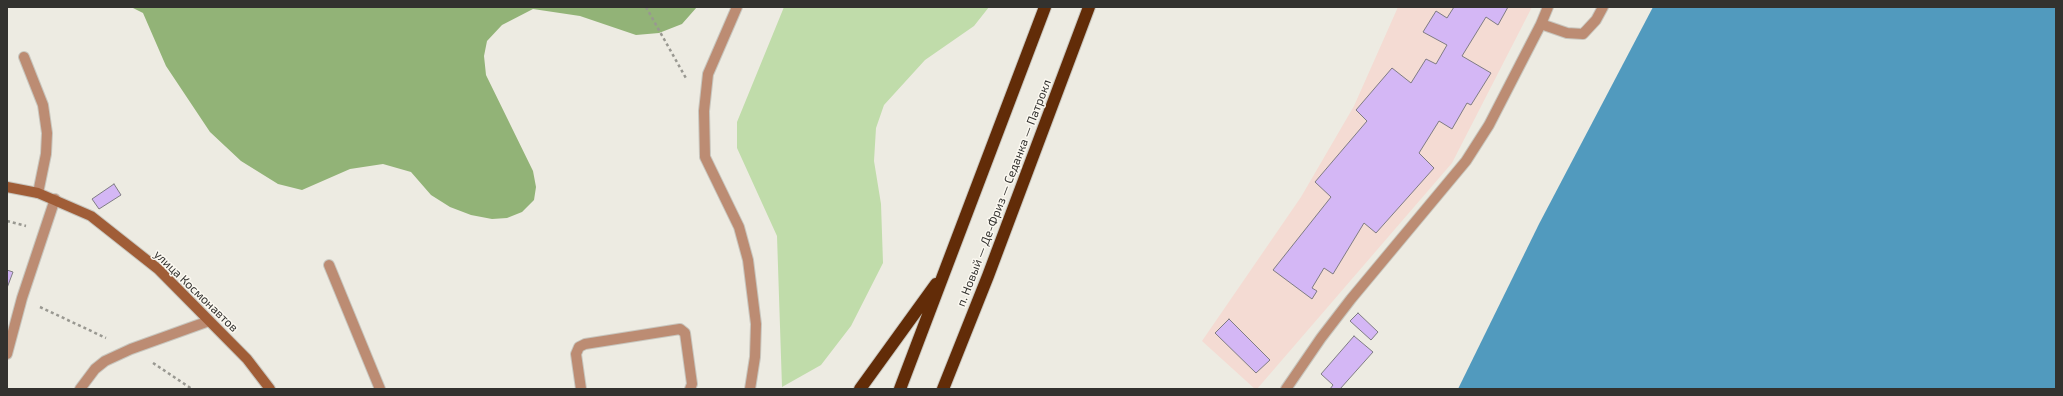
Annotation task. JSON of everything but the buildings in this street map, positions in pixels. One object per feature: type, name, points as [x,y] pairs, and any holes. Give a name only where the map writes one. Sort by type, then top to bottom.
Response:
[{"type":"highway","points":[[900,389],[1045,7]]},
{"type":"highway","name":"п. Новый — Де-Фриз — Седанка — Патрокл","points":[[943,389],[988,276],[1089,7]]},
{"type":"highway","points":[[860,389],[946,270]]},
{"type":"main road","name":"улица Космонавтов","points":[[7,187],[38,193],[91,216],[158,269],[247,359],[270,389]]},
{"type":"lane","points":[[737,7],[708,74],[704,110],[705,157],[738,227],[748,260],[756,324],[755,357],[750,389]]},
{"type":"lane","points":[[1286,389],[1321,338],[1351,299],[1466,162],[1489,125],[1541,24],[1548,7]]},
{"type":"lane","points":[[1541,24],[1567,32],[1583,34],[1596,20],[1603,7]]},
{"type":"lane","points":[[24,57],[43,105],[47,133],[46,154],[38,193]]},
{"type":"lane","points":[[7,354],[22,298],[55,200]]},
{"type":"lane","points":[[329,265],[380,389]]},
{"type":"lane","points":[[80,389],[95,369],[105,361],[131,349],[209,321]]},
{"type":"lane","points":[[581,389],[576,354],[579,348],[585,344],[680,329],[685,333],[692,384],[690,389]]},
{"type":"path","points":[[646,7],[704,110]]},
{"type":"path","points":[[22,298],[131,349],[192,389]]},
{"type":"shaded area","points":[[1398,7],[1532,7],[1452,163],[1257,389],[1255,389],[1202,341],[1301,197],[1354,106]]},
{"type":"green space","points":[[131,7],[697,7],[682,24],[659,33],[636,35],[580,16],[533,9],[502,25],[487,41],[484,56],[486,75],[533,171],[536,187],[534,200],[522,212],[507,218],[492,219],[471,215],[450,207],[431,195],[411,172],[383,164],[350,169],[302,190],[278,184],[241,161],[210,132],[166,66],[143,13]]},
{"type":"green space","points":[[784,7],[989,7],[974,26],[925,60],[884,105],[876,128],[874,161],[881,204],[883,263],[851,326],[821,365],[782,387],[777,236],[737,148],[737,122]]},
{"type":"water","points":[[1653,7],[2056,7],[2056,389],[1458,389],[1539,224]]}]
